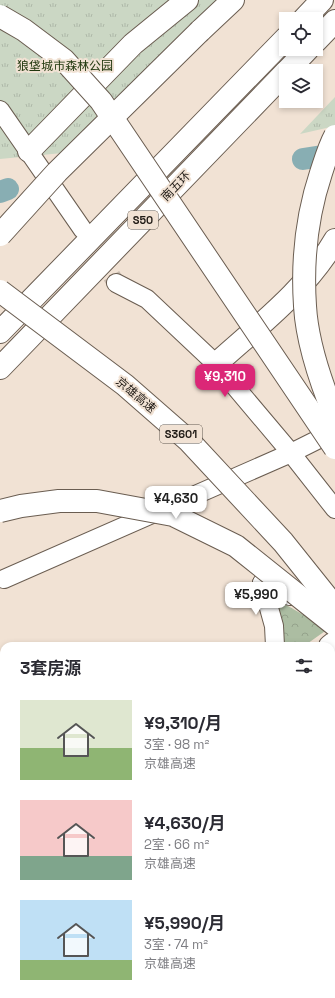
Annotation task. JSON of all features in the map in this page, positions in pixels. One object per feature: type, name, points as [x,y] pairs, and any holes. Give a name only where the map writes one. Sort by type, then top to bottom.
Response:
[{"type":"main road","points":[[29,151],[133,44],[187,0]]},
{"type":"main road","points":[[0,235],[57,172],[233,0]]},
{"type":"main road","points":[[311,12],[322,0]]},
{"type":"main road","points":[[0,16],[24,30],[64,60],[101,101],[335,448]]},
{"type":"main road","points":[[323,34],[335,21]]},
{"type":"main road","name":"南五环","points":[[0,332],[279,45]]},
{"type":"main road","name":"南五环","points":[[294,64],[302,56]]},
{"type":"main road","name":"南五环","points":[[0,368],[279,80]]},
{"type":"main road","points":[[335,136],[315,192],[305,251],[305,306],[313,352],[324,389],[335,417]]},
{"type":"main road","points":[[216,364],[295,292],[328,252],[335,240]]},
{"type":"main road","name":"京雄高速","points":[[0,291],[125,385],[189,441],[283,542],[335,607]]},
{"type":"main road","points":[[0,511],[21,506],[59,502],[96,501],[173,515],[236,546],[335,625]]},
{"type":"street","points":[[0,110],[82,230]]},
{"type":"street","points":[[116,282],[148,299],[216,364],[292,453],[335,510]]},
{"type":"street","points":[[4,579],[292,453],[335,431]]},
{"type":"street","points":[[275,642],[274,626],[262,583],[309,606],[335,615]]},
{"type":"green space","name":"狼垡城市森林公园","points":[[0,0],[221,0],[73,152],[0,159]]},
{"type":"green space","points":[[335,97],[335,126],[300,134]]},
{"type":"green space","points":[[274,598],[328,629],[310,642],[282,642]]},
{"type":"waterway","points":[[303,159],[335,154]]},
{"type":"waterway","points":[[0,192],[8,189]]},
{"type":"tunnel","points":[[83,230],[116,283]]}]
